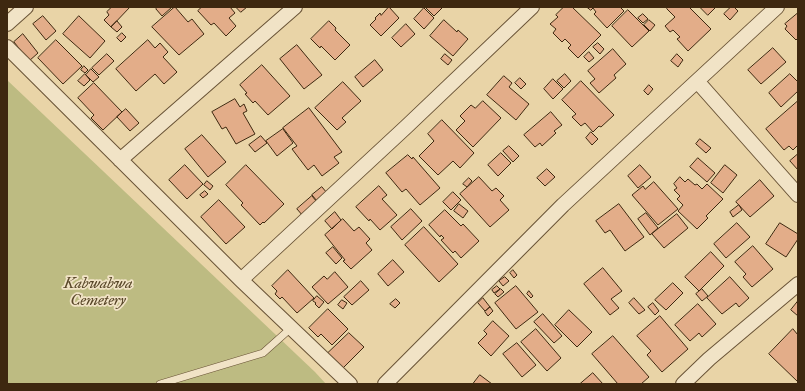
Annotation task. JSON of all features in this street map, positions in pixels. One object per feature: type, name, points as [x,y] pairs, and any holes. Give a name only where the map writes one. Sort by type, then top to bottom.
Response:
[{"type":"street","points":[[7,24],[26,7]]},
{"type":"street","points":[[120,160],[295,7]]},
{"type":"street","points":[[241,280],[406,127],[532,7]]},
{"type":"street","points":[[385,384],[563,204],[777,7]]},
{"type":"street","points":[[7,47],[241,280],[350,384]]},
{"type":"street","points":[[697,81],[798,195]]},
{"type":"street","points":[[683,384],[709,359],[798,284]]},
{"type":"lane","points":[[160,384],[263,353],[291,328]]},
{"type":"green space","name":"Kabwabwa Cemetery","points":[[7,80],[315,372],[326,384],[7,384]]},
{"type":"building","points":[[112,7],[130,7],[111,27],[104,20],[109,15],[107,12]]},
{"type":"building","points":[[158,7],[172,7],[162,16],[156,9]]},
{"type":"building","points":[[175,7],[188,22],[192,19],[204,34],[179,55],[152,27]]},
{"type":"building","points":[[202,7],[230,7],[235,13],[229,18],[236,26],[226,36],[214,23],[211,25],[198,11]]},
{"type":"building","points":[[236,7],[247,7],[241,12]]},
{"type":"building","points":[[389,7],[399,18],[381,36],[370,25],[380,13],[381,15]]},
{"type":"building","points":[[426,7],[443,7],[434,16]]},
{"type":"building","points":[[564,7],[572,7],[601,35],[578,58],[568,48],[571,45],[565,39],[562,42],[553,33],[556,29],[550,24],[558,17],[556,15]]},
{"type":"building","points":[[587,7],[620,7],[624,11],[607,28],[594,14],[596,12],[593,8],[591,10]]},
{"type":"building","points":[[668,7],[689,7],[711,29],[688,51],[677,39],[680,37],[673,30],[670,32],[665,26],[675,17],[667,9]]},
{"type":"building","points":[[700,7],[716,7],[708,15]]},
{"type":"building","points":[[731,7],[734,7],[738,11],[730,20],[724,14]]},
{"type":"building","points":[[424,8],[434,18],[424,29],[414,19]]},
{"type":"building","points":[[628,10],[649,31],[632,47],[612,26]]},
{"type":"building","points":[[798,13],[798,38],[796,40],[785,29],[787,26],[785,24]]},
{"type":"building","points":[[643,14],[648,19],[643,23],[638,18]]},
{"type":"building","points":[[43,16],[56,31],[46,40],[33,24]]},
{"type":"building","points":[[79,16],[105,41],[90,58],[63,34]]},
{"type":"building","points":[[444,20],[457,32],[458,30],[468,39],[453,56],[430,36]]},
{"type":"building","points":[[649,20],[655,25],[650,31],[644,25]]},
{"type":"building","points":[[117,21],[122,27],[117,32],[111,27]]},
{"type":"building","points":[[329,21],[336,28],[335,30],[350,45],[335,60],[321,46],[320,48],[311,39]]},
{"type":"building","points":[[406,24],[415,34],[401,47],[392,38]]},
{"type":"building","points":[[122,33],[126,37],[121,42],[117,38]]},
{"type":"building","points":[[23,34],[38,53],[29,61],[14,42]]},
{"type":"building","points":[[56,40],[82,66],[63,84],[38,58]]},
{"type":"building","points":[[148,40],[155,48],[160,43],[168,52],[163,57],[177,72],[164,84],[155,74],[136,91],[116,69]]},
{"type":"building","points":[[598,43],[604,49],[600,54],[593,47]]},
{"type":"building","points":[[297,45],[322,75],[304,89],[280,59]]},
{"type":"building","points":[[773,48],[786,62],[761,84],[748,70]]},
{"type":"building","points":[[613,49],[626,64],[614,75],[616,78],[599,93],[590,83],[595,79],[588,71]]},
{"type":"building","points":[[589,52],[594,58],[589,62],[584,57]]},
{"type":"building","points":[[107,54],[114,61],[99,75],[92,68]]},
{"type":"building","points":[[445,54],[452,60],[448,65],[441,59]]},
{"type":"building","points":[[677,54],[683,60],[678,67],[671,61]]},
{"type":"building","points":[[375,60],[383,70],[363,87],[355,77]]},
{"type":"building","points":[[262,65],[290,96],[268,115],[255,101],[253,103],[245,94],[247,93],[240,85]]},
{"type":"building","points":[[84,66],[88,70],[85,73],[81,70]]},
{"type":"building","points":[[91,69],[99,77],[93,82],[86,75]]},
{"type":"building","points":[[85,74],[90,80],[84,86],[78,81]]},
{"type":"building","points":[[565,74],[571,81],[564,88],[557,81]]},
{"type":"building","points":[[790,74],[798,82],[798,91],[781,107],[769,93]]},
{"type":"building","points":[[504,76],[512,83],[509,87],[529,104],[516,120],[487,95]]},
{"type":"building","points":[[520,78],[526,84],[521,89],[515,83]]},
{"type":"building","points":[[553,79],[563,89],[553,99],[544,89]]},
{"type":"building","points":[[581,81],[614,115],[593,132],[585,123],[581,126],[572,117],[576,114],[562,100]]},
{"type":"building","points":[[343,82],[361,101],[342,118],[346,122],[337,130],[315,108]]},
{"type":"building","points":[[94,83],[122,112],[103,130],[91,118],[94,115],[78,98]]},
{"type":"building","points":[[649,85],[653,89],[648,95],[644,91]]},
{"type":"building","points":[[235,99],[240,107],[244,104],[247,111],[243,113],[255,134],[236,144],[226,127],[222,129],[212,112]]},
{"type":"building","points":[[483,101],[501,118],[473,147],[456,130],[465,121],[460,116],[471,105],[475,108]]},
{"type":"building","points":[[798,101],[798,145],[793,150],[789,146],[784,150],[766,129]]},
{"type":"building","points":[[309,108],[342,152],[334,157],[339,163],[322,176],[314,165],[308,170],[292,149],[297,146],[283,128]]},
{"type":"building","points":[[126,109],[139,123],[130,131],[117,117]]},
{"type":"building","points":[[551,112],[562,125],[554,131],[556,133],[542,146],[540,143],[535,147],[524,135]]},
{"type":"building","points":[[442,120],[474,153],[460,168],[453,161],[438,175],[419,156],[434,141],[428,134]]},
{"type":"building","points":[[283,129],[293,143],[277,156],[266,141]]},
{"type":"building","points":[[591,132],[598,139],[592,145],[586,138]]},
{"type":"building","points":[[202,135],[226,162],[208,177],[185,149]]},
{"type":"building","points":[[261,136],[267,143],[255,152],[249,145]]},
{"type":"building","points":[[700,139],[711,148],[706,153],[696,144]]},
{"type":"building","points":[[509,146],[519,156],[513,162],[503,151]]},
{"type":"building","points":[[501,153],[511,163],[498,176],[488,165]]},
{"type":"building","points":[[798,154],[798,170],[790,161]]},
{"type":"building","points":[[408,155],[412,159],[413,157],[440,188],[420,205],[406,189],[402,192],[386,173]]},
{"type":"building","points":[[698,158],[715,173],[707,182],[690,167]]},
{"type":"building","points":[[185,165],[203,184],[187,199],[169,180]]},
{"type":"building","points":[[246,165],[284,204],[260,225],[241,205],[243,203],[226,185]]},
{"type":"building","points":[[640,165],[651,177],[638,188],[628,176]]},
{"type":"building","points":[[725,165],[737,175],[723,193],[711,183]]},
{"type":"building","points":[[547,169],[555,177],[545,186],[537,178]]},
{"type":"building","points":[[479,177],[492,191],[496,188],[504,196],[500,200],[509,210],[490,227],[460,194]]},
{"type":"building","points":[[680,177],[685,182],[688,179],[702,189],[707,184],[723,199],[706,216],[708,218],[697,229],[678,211],[683,205],[677,199],[680,196],[674,190],[677,188],[674,184]]},
{"type":"building","points":[[469,178],[472,181],[467,187],[463,184]]},
{"type":"building","points":[[760,180],[774,196],[750,217],[736,202]]},
{"type":"building","points":[[207,181],[213,186],[210,190],[204,185]]},
{"type":"building","points":[[654,182],[678,209],[658,225],[632,195],[643,186],[645,189]]},
{"type":"building","points":[[379,186],[387,195],[382,199],[397,215],[380,230],[356,207]]},
{"type":"building","points":[[322,187],[327,193],[317,201],[312,195]]},
{"type":"building","points":[[205,191],[208,194],[203,198],[200,195]]},
{"type":"building","points":[[453,192],[461,200],[451,210],[443,202]]},
{"type":"building","points":[[312,196],[317,202],[303,216],[297,209]]},
{"type":"building","points":[[219,200],[245,227],[226,244],[201,217]]},
{"type":"building","points":[[459,204],[468,211],[463,218],[454,211]]},
{"type":"building","points":[[619,204],[644,237],[625,251],[610,230],[605,233],[596,221]]},
{"type":"building","points":[[739,205],[742,210],[733,217],[730,212]]},
{"type":"building","points":[[411,209],[422,221],[402,240],[391,227]]},
{"type":"building","points":[[445,210],[461,226],[463,224],[479,241],[461,258],[455,251],[453,253],[441,240],[444,238],[441,235],[440,237],[429,225]]},
{"type":"building","points":[[335,212],[341,220],[332,229],[325,221]]},
{"type":"building","points":[[646,213],[658,228],[650,235],[638,219]]},
{"type":"building","points":[[677,214],[688,228],[664,248],[652,234]]},
{"type":"building","points":[[343,219],[354,231],[359,227],[370,239],[366,243],[372,250],[351,269],[343,261],[345,260],[325,235]]},
{"type":"building","points":[[737,223],[750,237],[726,258],[714,244]]},
{"type":"building","points":[[780,223],[798,234],[798,239],[786,257],[766,244]]},
{"type":"building","points":[[424,227],[458,264],[439,282],[405,245]]},
{"type":"building","points":[[753,246],[773,269],[752,287],[743,277],[746,274],[735,262]]},
{"type":"building","points":[[333,247],[342,258],[336,264],[326,253]]},
{"type":"building","points":[[711,252],[724,266],[699,291],[685,277]]},
{"type":"building","points":[[393,260],[404,272],[388,286],[378,274]]},
{"type":"building","points":[[603,268],[622,291],[611,299],[619,308],[610,315],[584,284]]},
{"type":"building","points":[[288,270],[314,298],[297,313],[282,297],[280,299],[275,294],[277,291],[272,286]]},
{"type":"building","points":[[513,270],[517,275],[514,278],[510,273]]},
{"type":"building","points":[[335,272],[348,287],[328,304],[312,287],[324,276],[327,279]]},
{"type":"building","points":[[505,277],[509,281],[503,286],[499,281]]},
{"type":"building","points":[[730,277],[749,298],[739,307],[736,303],[722,314],[707,298]]},
{"type":"building","points":[[361,281],[369,290],[352,305],[344,297]]},
{"type":"building","points":[[673,283],[683,293],[666,310],[655,300]]},
{"type":"building","points":[[497,286],[500,289],[494,293],[492,290]]},
{"type":"building","points":[[516,286],[538,312],[516,329],[495,303]]},
{"type":"building","points":[[501,289],[504,292],[498,297],[495,294]]},
{"type":"building","points":[[702,289],[708,296],[702,301],[696,294]]},
{"type":"building","points":[[529,291],[533,296],[531,298],[527,294]]},
{"type":"building","points":[[317,296],[324,302],[319,308],[313,301]]},
{"type":"building","points":[[483,298],[490,307],[485,311],[478,303]]},
{"type":"building","points":[[634,298],[645,310],[639,314],[629,303]]},
{"type":"building","points":[[396,299],[400,303],[395,308],[390,304]]},
{"type":"building","points":[[342,300],[347,303],[343,309],[338,305]]},
{"type":"building","points":[[798,301],[798,316],[791,310]]},
{"type":"building","points":[[653,303],[659,311],[655,315],[648,307]]},
{"type":"building","points":[[698,304],[716,324],[702,337],[699,333],[690,341],[675,325]]},
{"type":"building","points":[[490,307],[493,311],[488,316],[485,312]]},
{"type":"building","points":[[328,309],[348,329],[332,345],[321,334],[318,337],[309,328]]},
{"type":"building","points":[[569,310],[592,332],[577,347],[555,325]]},
{"type":"building","points":[[543,314],[562,336],[554,343],[534,322]]},
{"type":"building","points":[[660,316],[688,349],[662,372],[647,355],[651,351],[637,336]]},
{"type":"building","points":[[493,321],[509,336],[491,356],[478,343],[487,334],[484,331]]},
{"type":"building","points":[[536,329],[561,358],[547,371],[521,342]]},
{"type":"building","points":[[793,329],[798,335],[798,382],[769,354]]},
{"type":"building","points":[[349,333],[364,347],[342,369],[327,354]]},
{"type":"building","points":[[613,336],[649,377],[641,384],[618,384],[592,354]]},
{"type":"building","points":[[517,343],[536,365],[522,377],[503,354]]},
{"type":"building","points":[[593,373],[603,384],[580,384]]},
{"type":"building","points":[[480,375],[492,384],[473,384]]}]
